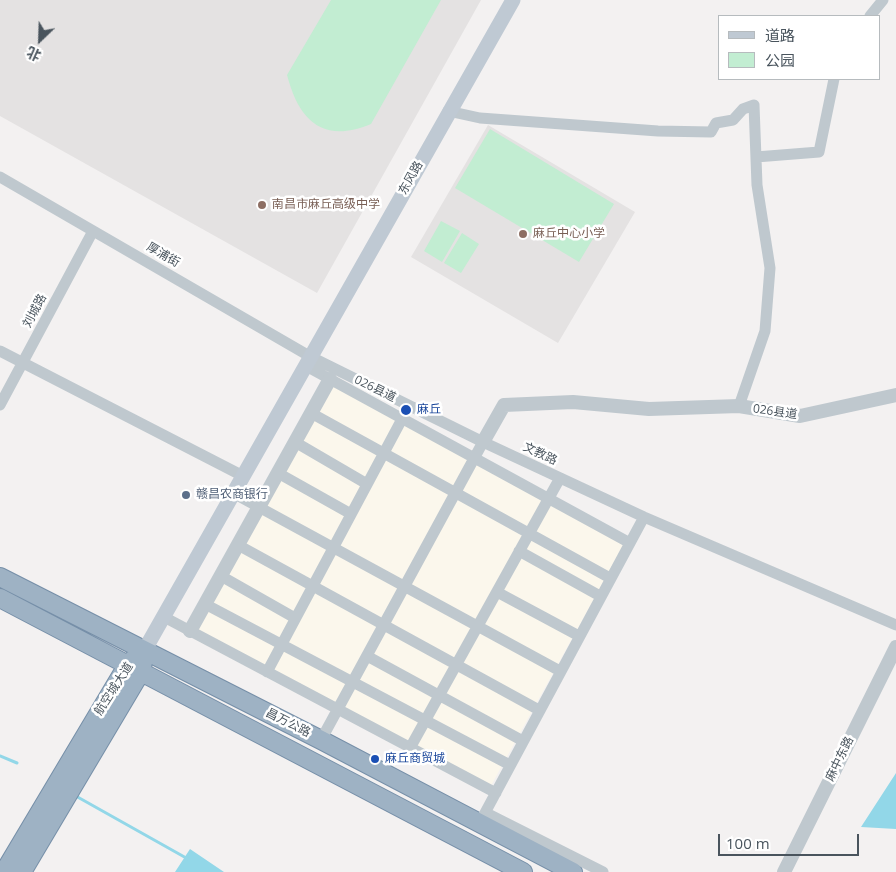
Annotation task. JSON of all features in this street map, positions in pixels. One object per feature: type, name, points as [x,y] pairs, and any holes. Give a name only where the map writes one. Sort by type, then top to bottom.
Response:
[{"type":"highway","name":"昌万公路","points":[[0,577],[144,651],[482,818],[573,872]]},
{"type":"highway","name":"昌万公路","points":[[0,598],[135,667],[523,872]]},
{"type":"highway","name":"航空城大道","points":[[22,872],[144,651]]},
{"type":"highway","name":"航空城大道","points":[[4,872],[135,667]]},
{"type":"main road","name":"东风路","points":[[309,362],[448,112],[513,0]]},
{"type":"main road","points":[[144,651],[309,362]]},
{"type":"street","points":[[871,15],[883,0]]},
{"type":"street","points":[[756,157],[819,152],[834,80]]},
{"type":"street","points":[[448,112],[480,118],[658,131],[711,132],[716,122],[733,120],[742,109],[754,105],[757,185],[770,268],[765,331],[739,406]]},
{"type":"street","name":"厚浦街","points":[[0,177],[309,362]]},
{"type":"street","name":"刘城路","points":[[0,405],[93,231]]},
{"type":"street","points":[[0,351],[243,476]]},
{"type":"street","points":[[309,362],[330,379],[630,543]]},
{"type":"street","name":"026县道","points":[[309,362],[483,442],[504,405],[572,402],[649,409],[739,406],[800,416],[896,395]]},
{"type":"street","points":[[190,631],[330,379]]},
{"type":"street","points":[[311,413],[610,578]]},
{"type":"street","points":[[266,672],[402,419]]},
{"type":"street","points":[[295,442],[367,484]]},
{"type":"street","points":[[322,740],[483,442]]},
{"type":"street","name":"文教路","points":[[483,442],[644,517],[896,625]]},
{"type":"street","points":[[278,472],[351,514]]},
{"type":"street","points":[[410,748],[560,478]]},
{"type":"street","points":[[234,492],[560,671]]},
{"type":"street","points":[[603,872],[482,818],[644,517]]},
{"type":"street","points":[[238,545],[539,710]]},
{"type":"street","points":[[519,551],[600,596]]},
{"type":"street","points":[[221,576],[295,618]]},
{"type":"street","points":[[497,592],[579,636]]},
{"type":"street","points":[[205,604],[510,765]]},
{"type":"street","points":[[164,617],[496,794]]},
{"type":"street","name":"麻中东路","points":[[784,872],[896,647]]},
{"type":"street","points":[[366,656],[523,740]]},
{"type":"shaded area","name":"南昌市麻丘高级中学","points":[[0,0],[481,0],[317,293],[0,116]]},
{"type":"shaded area","name":"麻丘中心小学","points":[[488,125],[635,212],[558,343],[411,257]]},
{"type":"shaded area","name":"麻丘商贸城","points":[[333,385],[624,544],[487,793],[185,634]]},
{"type":"green space","points":[[331,0],[441,0],[371,124],[354,130],[339,131],[326,129],[306,116],[298,105],[287,75]]},
{"type":"green space","points":[[490,129],[614,204],[579,262],[455,188]]},
{"type":"green space","points":[[441,221],[460,231],[442,262],[424,251]]},
{"type":"green space","points":[[462,233],[479,244],[461,273],[444,263]]},
{"type":"water","points":[[896,773],[896,829],[861,827]]},
{"type":"water","points":[[190,849],[224,872],[175,872]]},
{"type":"waterway","points":[[0,756],[17,763]]},
{"type":"waterway","points":[[74,795],[188,859]]},
{"type":"place","name":"南昌市麻丘高级中学","points":[[262,205]]},
{"type":"place","name":"麻丘中心小学","points":[[523,234]]},
{"type":"place","name":"麻丘","points":[[406,410]]},
{"type":"place","name":"赣昌农商银行","points":[[186,495]]},
{"type":"place","name":"麻丘商贸城","points":[[375,759]]}]
